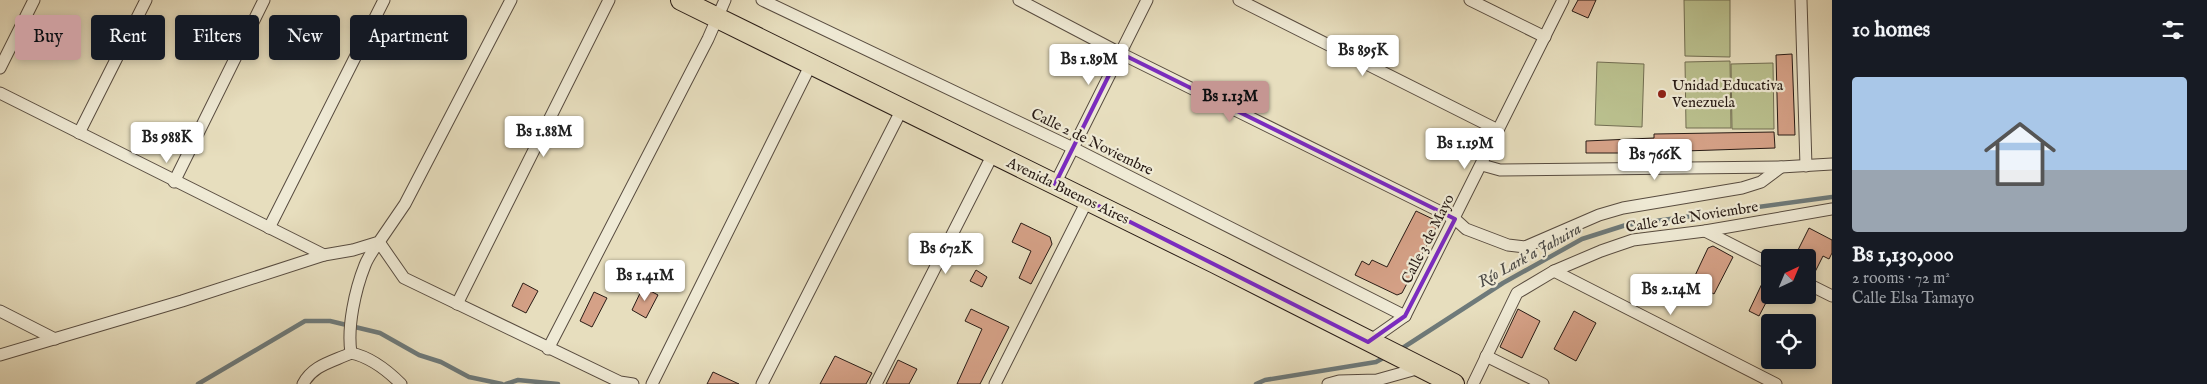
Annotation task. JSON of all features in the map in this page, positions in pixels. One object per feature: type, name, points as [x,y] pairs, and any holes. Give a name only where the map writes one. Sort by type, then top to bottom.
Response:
[{"type":"highway","name":"Avenida Buenos Aires","points":[[681,0],[722,9],[811,64],[1215,263],[1454,384]]},
{"type":"street","points":[[0,68],[34,0]]},
{"type":"street","points":[[79,133],[146,0]]},
{"type":"street","points":[[174,182],[264,0]]},
{"type":"street","points":[[269,228],[384,0]]},
{"type":"street","points":[[350,353],[348,336],[365,264],[405,204],[511,0]]},
{"type":"street","points":[[457,304],[609,0]]},
{"type":"street","name":"Calle 2 de Noviembre","points":[[762,0],[1073,148],[1405,316]]},
{"type":"street","points":[[1019,0],[1120,53],[1455,219],[1466,229],[1508,245],[1525,247],[1599,215],[1623,208],[1742,188],[1761,182],[1781,167]]},
{"type":"street","points":[[1055,184],[1147,0]]},
{"type":"street","points":[[1239,0],[1498,130]]},
{"type":"street","points":[[1470,0],[1544,37]]},
{"type":"street","name":"Calle 3 de Mayo","points":[[1373,344],[1405,316],[1563,0]]},
{"type":"street","points":[[1801,0],[1806,166]]},
{"type":"street","points":[[548,349],[722,9]]},
{"type":"street","points":[[652,384],[811,64]]},
{"type":"street","points":[[0,93],[174,182],[324,255]]},
{"type":"street","points":[[762,384],[902,109]]},
{"type":"street","points":[[876,384],[992,154]]},
{"type":"street","points":[[1482,165],[1500,170],[1781,167],[1832,164]]},
{"type":"street","points":[[995,384],[1087,201]]},
{"type":"street","name":"Calle 2 de Noviembre","points":[[1473,384],[1517,293],[1554,271],[1633,240],[1704,231],[1832,209]]},
{"type":"street","points":[[1704,231],[1761,260]]},
{"type":"street","points":[[0,355],[182,301],[324,255],[353,250],[378,242]]},
{"type":"street","points":[[378,242],[404,278],[548,349],[620,382],[633,384]]},
{"type":"street","points":[[1554,271],[1775,384]]},
{"type":"street","points":[[1816,288],[1832,296]]},
{"type":"street","points":[[0,311],[55,338]]},
{"type":"street","points":[[304,384],[308,376],[318,367],[350,353],[362,355],[401,384]]},
{"type":"street","points":[[1486,356],[1543,384]]},
{"type":"street","points":[[1328,384],[1340,381],[1377,380],[1412,364]]},
{"type":"highlighted area","points":[[1120,53],[1455,219],[1405,316],[1368,342],[1055,184]]},
{"type":"green space","points":[[1684,0],[1730,0],[1730,57],[1685,56]]},
{"type":"green space","points":[[1730,61],[1731,128],[1686,128],[1685,62]]},
{"type":"green space","points":[[1597,62],[1644,64],[1642,127],[1595,125]]},
{"type":"green space","points":[[1773,63],[1774,129],[1732,129],[1731,64]]},
{"type":"building","points":[[1578,0],[1596,0],[1588,18],[1572,11]]},
{"type":"building","points":[[1792,54],[1795,135],[1778,135],[1776,55]]},
{"type":"building","points":[[1774,132],[1775,148],[1586,153],[1586,141],[1654,138],[1654,134]]},
{"type":"building","points":[[1416,211],[1439,222],[1402,293],[1397,295],[1355,275],[1362,261],[1369,265],[1372,260],[1387,267]]},
{"type":"building","points":[[1021,223],[1050,237],[1052,244],[1031,284],[1019,278],[1031,251],[1012,242]]},
{"type":"building","points":[[1809,228],[1832,240],[1832,253],[1829,259],[1823,256],[1816,270],[1816,249],[1798,249]]},
{"type":"building","points":[[1713,246],[1733,257],[1714,294],[1692,282],[1708,248]]},
{"type":"building","points":[[976,270],[987,277],[982,287],[970,281]]},
{"type":"building","points":[[523,283],[538,291],[526,313],[512,306]]},
{"type":"building","points":[[1761,286],[1761,304],[1765,304],[1759,316],[1749,311]]},
{"type":"building","points":[[643,287],[658,295],[646,318],[632,310]]},
{"type":"building","points":[[594,292],[607,298],[592,327],[580,321]]},
{"type":"building","points":[[971,309],[1009,327],[980,384],[957,384],[982,329],[965,321]]},
{"type":"building","points":[[1518,309],[1540,321],[1522,358],[1500,347]]},
{"type":"building","points":[[1574,311],[1596,323],[1576,361],[1554,349]]},
{"type":"building","points":[[835,356],[872,373],[866,384],[820,384]]},
{"type":"building","points":[[898,360],[917,369],[909,384],[886,384]]},
{"type":"building","points":[[713,372],[739,384],[707,384]]},
{"type":"waterway","name":"Río Lark’a Jahuira","points":[[1401,349],[1503,283],[1582,239],[1626,225],[1832,197]]},
{"type":"waterway","name":"Río Lark’a Jahuira","points":[[198,384],[305,321],[330,321],[380,333],[419,355],[441,362],[469,377],[502,384]]},
{"type":"waterway","name":"Río Lark’a Jahuira","points":[[1256,384],[1265,380],[1376,362],[1387,356]]},
{"type":"waterway","name":"Río Lark’a Jahuira","points":[[506,384],[518,380],[558,384]]},
{"type":"place","name":"Unidad Educativa Venezuela","points":[[1662,94]]}]
